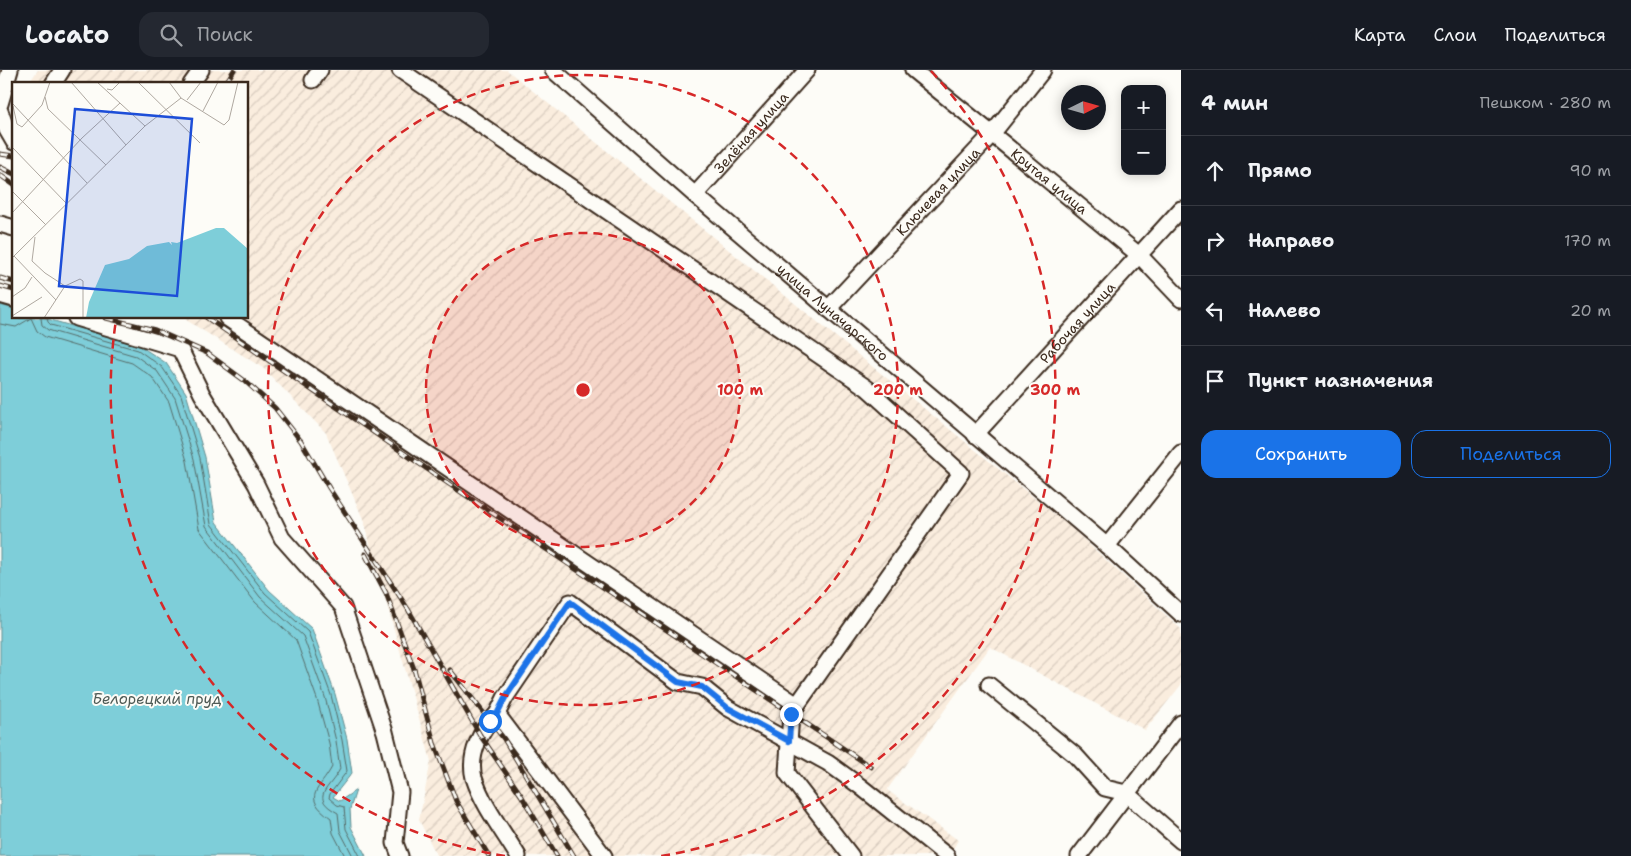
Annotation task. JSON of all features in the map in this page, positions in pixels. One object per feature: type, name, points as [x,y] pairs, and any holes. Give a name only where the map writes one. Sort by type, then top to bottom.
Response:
[{"type":"street","points":[[0,104],[10,70]]},
{"type":"street","points":[[54,82],[62,70]]},
{"type":"street","points":[[193,82],[201,70]]},
{"type":"street","points":[[400,70],[867,388],[962,473],[791,714],[787,773],[851,856]]},
{"type":"street","name":"улица Луначарского","points":[[553,70],[695,195],[975,435],[1108,546],[1181,614]]},
{"type":"street","name":"Зелёная улица","points":[[695,195],[807,70]]},
{"type":"street","name":"Крутая улица","points":[[912,70],[1139,255],[1181,299]]},
{"type":"street","name":"Ключевая улица","points":[[828,309],[992,134],[1043,70]]},
{"type":"street","points":[[0,111],[12,139]]},
{"type":"street","name":"Рабочая улица","points":[[975,435],[1181,209]]},
{"type":"street","points":[[79,319],[180,349],[202,394],[256,484],[282,538],[343,607],[385,732],[400,792],[395,843],[400,856]]},
{"type":"street","points":[[228,319],[797,705]]},
{"type":"street","points":[[1108,546],[1181,453]]},
{"type":"street","points":[[518,856],[483,798],[474,776],[474,754],[480,735],[497,714],[505,698],[570,602],[678,682],[702,687],[728,708],[834,768],[947,856]]},
{"type":"street","points":[[989,685],[1074,755],[1105,788],[1126,793],[1181,841]]},
{"type":"street","points":[[497,714],[604,856]]},
{"type":"street","points":[[1086,853],[1126,793],[1181,723]]},
{"type":"shaded area","points":[[38,70],[507,70],[1069,526],[1181,629],[1181,685],[1145,730],[990,647],[887,790],[958,840],[949,856],[437,856],[419,820],[431,761],[363,519],[326,433],[263,368],[185,319],[249,319],[249,82],[29,82]]},
{"type":"water","name":"Белорецкий пруд","points":[[0,305],[12,308],[12,319],[47,319],[140,346],[166,363],[186,393],[205,457],[216,522],[269,590],[312,629],[335,694],[347,739],[352,773],[333,797],[340,801],[356,790],[350,809],[351,827],[366,856],[0,856]]},
{"type":"railway","points":[[226,82],[234,70]]},
{"type":"railway","points":[[0,154],[12,156]]},
{"type":"railway","points":[[0,167],[12,173]]},
{"type":"railway","points":[[0,175],[12,184]]},
{"type":"railway","points":[[0,278],[12,281]]},
{"type":"railway","points":[[0,286],[12,289]]},
{"type":"railway","points":[[110,319],[155,330],[207,353],[245,381],[275,408],[301,441],[329,488],[408,609],[480,735],[521,795],[557,856]]},
{"type":"railway","points":[[208,319],[446,482],[871,767]]},
{"type":"railway","points":[[365,554],[386,593],[414,669],[434,743],[456,801],[489,856]]},
{"type":"railway","points":[[450,670],[504,739],[574,856]]},
{"type":"route","points":[[490,721],[497,714],[505,698],[570,602],[678,682],[702,687],[728,708],[789,741],[791,714]]}]
